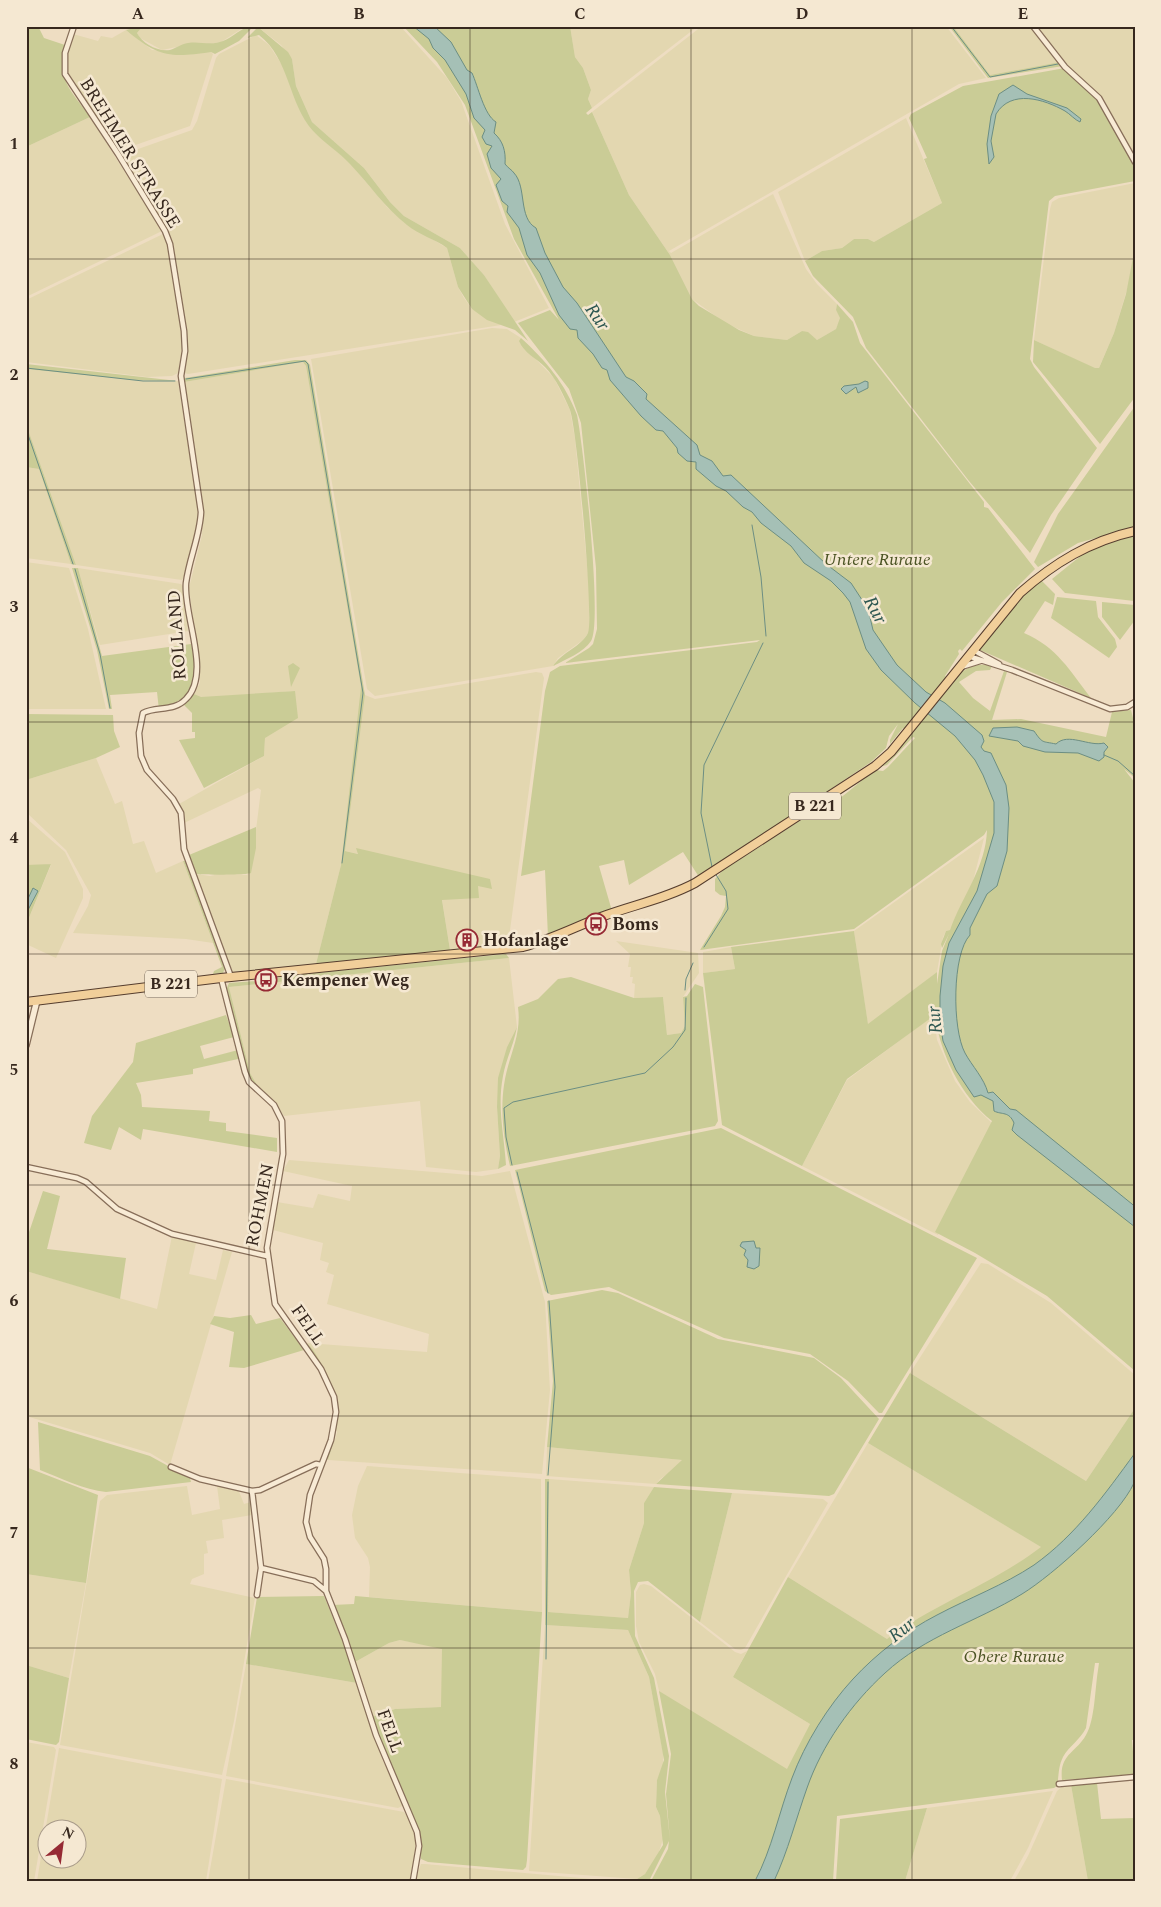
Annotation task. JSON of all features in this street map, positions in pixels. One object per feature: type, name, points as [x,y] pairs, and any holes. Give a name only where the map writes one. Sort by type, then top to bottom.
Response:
[{"type":"main road","name":"B 221","points":[[26,1002],[221,978],[522,947],[551,938],[600,917],[673,894],[720,867],[875,766],[904,735],[1020,593],[1041,575],[1089,546],[1135,531]]},
{"type":"street","name":"BREHMER STRASSE","points":[[74,26],[65,53],[65,74],[118,154],[165,231],[170,244],[184,331],[185,351],[181,376],[182,386]]},
{"type":"street","points":[[1033,26],[1065,67],[1099,98],[1135,162]]},
{"type":"street","name":"ROLLAND","points":[[182,386],[201,512],[200,530],[186,584],[197,671],[196,682],[192,691],[180,704],[143,713],[140,746],[144,764],[178,805],[181,813],[184,849],[231,977]]},
{"type":"street","points":[[970,653],[983,661],[1000,665]]},
{"type":"street","points":[[970,653],[1110,709],[1127,707],[1135,702]]},
{"type":"street","points":[[958,668],[983,661]]},
{"type":"street","name":"ROHMEN","points":[[26,1167],[77,1178],[86,1182],[117,1209],[172,1234],[267,1256],[283,1154],[282,1121],[274,1105],[249,1082],[221,978]]},
{"type":"street","points":[[26,1045],[38,1000]]},
{"type":"street","name":"FELL","points":[[267,1256],[275,1304],[321,1369],[334,1397],[336,1412],[331,1440],[310,1495],[306,1522],[310,1537],[324,1559],[326,1591],[345,1639],[376,1735],[417,1832],[418,1846],[413,1881]]},
{"type":"street","points":[[171,1467],[200,1479],[260,1490],[316,1464],[321,1465]]},
{"type":"street","points":[[252,1490],[261,1568],[257,1596]]},
{"type":"street","name":"FELL","points":[[261,1568],[314,1581],[326,1591]]},
{"type":"street","points":[[314,1581],[325,1576]]},
{"type":"street","points":[[1059,1784],[1135,1777]]},
{"type":"shaded area","points":[[143,26],[246,26],[221,42],[203,45],[196,43],[162,50],[140,38],[137,33]]},
{"type":"shaded area","points":[[400,26],[447,78],[461,101],[505,224],[549,308],[514,322],[484,275],[460,248],[404,216],[390,202],[364,168],[312,122],[296,86],[292,59],[281,45],[258,27]]},
{"type":"shaded area","points":[[413,26],[434,26],[451,42],[467,70],[472,73],[485,107],[496,122],[494,133],[500,139],[503,147],[505,164],[518,179],[527,217],[536,228],[545,253],[563,287],[577,303],[626,377],[634,381],[647,394],[646,399],[697,445],[700,455],[712,461],[723,476],[731,475],[826,564],[851,583],[868,609],[873,630],[897,665],[926,692],[945,703],[982,735],[984,741],[981,747],[984,751],[991,753],[1006,785],[1009,808],[1007,851],[997,886],[987,894],[970,928],[970,935],[964,945],[960,958],[957,974],[956,1010],[961,1042],[965,1053],[981,1077],[988,1093],[993,1092],[1010,1109],[1016,1110],[1132,1204],[1135,1207],[1135,1227],[1017,1135],[1012,1130],[1014,1123],[1012,1119],[1008,1115],[994,1111],[993,1101],[981,1095],[974,1097],[956,1070],[943,1041],[940,1022],[940,996],[943,966],[949,943],[977,891],[994,833],[994,802],[975,760],[955,736],[915,703],[881,670],[866,649],[850,602],[843,593],[831,581],[804,563],[791,546],[761,523],[752,512],[743,507],[726,491],[716,486],[696,469],[696,462],[687,461],[678,453],[677,448],[663,431],[656,430],[641,416],[610,380],[607,370],[602,368],[593,354],[578,338],[577,330],[570,329],[559,315],[540,273],[527,255],[519,228],[507,212],[508,206],[502,201],[496,185],[501,179],[491,168],[487,154],[492,146],[486,144],[482,137],[485,130],[474,118],[466,94],[445,60],[433,48],[429,39]]},
{"type":"shaded area","points":[[570,26],[698,26],[592,108],[588,99],[591,90],[583,68],[575,57]]},
{"type":"shaded area","points":[[702,26],[946,26],[986,78],[959,84],[669,251],[671,253],[773,194],[806,269],[817,284],[837,304],[836,310],[841,318],[836,329],[817,340],[802,331],[787,340],[754,336],[725,323],[692,299],[670,255],[629,195],[592,112]]},
{"type":"shaded area","points":[[953,26],[1031,26],[1060,62],[990,75]]},
{"type":"shaded area","points":[[1036,26],[1135,26],[1135,158],[1103,98],[1070,68]]},
{"type":"shaded area","points":[[126,30],[152,50],[189,53],[211,52],[213,54],[190,126],[121,150],[114,144],[72,82],[66,68],[67,54],[73,34],[98,41],[101,36],[112,38]]},
{"type":"shaded area","points":[[256,35],[269,45],[284,68],[301,111],[313,131],[350,163],[387,207],[405,223],[447,248],[458,287],[464,298],[472,309],[501,325],[188,374],[184,373],[188,346],[172,241],[123,157],[124,154],[192,130],[197,121],[216,58],[219,54]]},
{"type":"shaded area","points":[[1013,85],[1027,94],[1067,108],[1081,119],[1080,122],[1065,111],[1038,100],[1019,99],[1010,101],[1002,106],[996,114],[991,141],[994,157],[989,164],[987,144],[991,116],[999,94]]},
{"type":"shaded area","points":[[90,117],[162,231],[26,297],[26,147]]},
{"type":"shaded area","points":[[906,118],[942,203],[874,242],[868,239],[854,239],[842,248],[822,251],[805,261],[778,192]]},
{"type":"shaded area","points":[[1135,183],[1135,247],[1131,276],[1114,333],[1098,370],[1034,340],[1050,209],[1052,202],[1059,198]]},
{"type":"shaded area","points":[[163,234],[168,246],[183,342],[178,373],[172,376],[147,377],[26,362],[26,300]]},
{"type":"shaded area","points":[[492,328],[507,329],[521,338],[520,343],[554,378],[570,410],[575,439],[589,586],[589,632],[583,640],[558,658],[553,666],[375,696],[367,689],[311,359]]},
{"type":"shaded area","points":[[303,362],[306,366],[361,687],[360,705],[341,865],[316,964],[233,973],[196,874],[210,876],[224,873],[247,875],[251,870],[261,790],[258,788],[184,823],[179,804],[264,756],[265,738],[294,691],[201,698],[194,694],[200,683],[200,674],[189,588],[202,535],[203,508],[184,382]]},
{"type":"shaded area","points":[[26,369],[134,380],[178,381],[198,508],[198,526],[186,574],[182,580],[76,565],[26,424]]},
{"type":"shaded area","points":[[865,381],[868,382],[868,388],[858,393],[856,387],[846,394],[841,389],[844,386],[859,384]]},
{"type":"shaded area","points":[[26,467],[39,469],[71,564],[26,558]]},
{"type":"shaded area","points":[[26,562],[69,568],[88,629],[106,709],[26,709]]},
{"type":"shaded area","points":[[78,568],[181,584],[185,589],[188,631],[100,645]]},
{"type":"shaded area","points":[[536,672],[542,673],[544,678],[508,945],[450,950],[442,899],[417,866],[345,851],[365,695],[375,699]]},
{"type":"shaded area","points":[[1017,727],[1034,731],[1045,742],[1056,744],[1066,739],[1073,739],[1098,744],[1104,743],[1108,747],[1104,752],[1104,757],[1099,761],[1078,753],[1045,752],[1023,746],[1018,741],[989,736],[993,728]]},
{"type":"shaded area","points":[[96,758],[115,804],[122,801],[133,844],[144,841],[156,873],[183,861],[213,943],[186,939],[73,933],[88,906],[91,895],[66,850],[26,812],[26,780]]},
{"type":"shaded area","points":[[26,818],[65,852],[83,889],[83,898],[56,958],[26,944],[26,925],[51,865],[26,865]]},
{"type":"shaded area","points":[[984,838],[972,885],[950,930],[946,931],[943,937],[937,972],[868,1025],[854,931]]},
{"type":"shaded area","points":[[33,888],[38,891],[28,910],[26,903]]},
{"type":"shaded area","points":[[616,941],[698,953],[699,973],[683,997],[685,1026],[681,1033],[667,1035],[663,997],[634,998],[635,984],[632,983],[633,977],[630,977],[631,967],[628,967],[630,954]]},
{"type":"shaded area","points":[[731,947],[735,969],[703,973],[703,952]]},
{"type":"shaded area","points":[[509,958],[517,1027],[507,1047],[497,1107],[500,1156],[498,1169],[476,1172],[426,1167],[420,1101],[284,1116],[277,1105],[261,1092],[250,1073],[229,987]]},
{"type":"shaded area","points":[[934,1015],[937,1040],[955,1081],[970,1102],[993,1124],[938,1235],[802,1166],[847,1080]]},
{"type":"shaded area","points":[[289,1160],[482,1176],[510,1171],[545,1302],[550,1390],[542,1474],[328,1460],[337,1433],[330,1380],[307,1343],[427,1352],[429,1334],[327,1304],[334,1275],[326,1272],[329,1263],[320,1260],[323,1243],[273,1230],[277,1202],[313,1208],[318,1194],[350,1201],[352,1186],[283,1171]]},
{"type":"shaded area","points":[[172,1236],[196,1243],[189,1274],[216,1280],[223,1250],[232,1252],[170,1465],[150,1453],[26,1416],[26,1271],[157,1309]]},
{"type":"shaded area","points":[[754,1241],[756,1248],[760,1248],[759,1266],[754,1269],[747,1267],[748,1260],[744,1255],[746,1250],[740,1246],[742,1242]]},
{"type":"shaded area","points":[[981,1263],[988,1264],[1051,1303],[1135,1375],[1135,1408],[1086,1481],[910,1373]]},
{"type":"shaded area","points":[[868,1443],[1043,1548],[1019,1565],[887,1639],[788,1577]]},
{"type":"shaded area","points":[[547,1447],[683,1460],[656,1484],[546,1476]]},
{"type":"shaded area","points":[[1135,1453],[1136,1473],[1134,1483],[1115,1512],[1084,1544],[1022,1594],[934,1639],[900,1660],[861,1698],[829,1741],[813,1772],[784,1858],[774,1881],[755,1881],[766,1856],[797,1765],[810,1738],[826,1713],[853,1679],[892,1643],[914,1628],[1011,1579],[1049,1553],[1077,1527]]},
{"type":"shaded area","points":[[367,1466],[541,1479],[542,1612],[369,1597],[370,1567],[368,1558],[355,1538],[352,1515],[358,1486]]},
{"type":"shaded area","points":[[549,1479],[654,1487],[644,1503],[644,1523],[629,1570],[631,1593],[628,1618],[548,1612]]},
{"type":"shaded area","points":[[187,1486],[192,1515],[220,1509],[217,1486],[238,1489],[244,1504],[251,1502],[252,1515],[222,1520],[224,1538],[206,1541],[208,1553],[204,1554],[204,1574],[192,1579],[190,1584],[255,1598],[234,1721],[222,1775],[60,1745],[100,1501],[107,1495]]},
{"type":"shaded area","points":[[732,1493],[823,1499],[828,1503],[745,1648],[741,1650],[735,1649],[700,1622]]},
{"type":"shaded area","points":[[26,1574],[86,1583],[69,1678],[26,1665]]},
{"type":"shaded area","points":[[640,1585],[651,1586],[735,1652],[741,1654],[747,1651],[733,1677],[810,1724],[786,1773],[660,1695],[655,1674],[639,1642],[636,1626],[636,1592]]},
{"type":"shaded area","points":[[545,1625],[628,1630],[649,1677],[663,1753],[663,1766],[657,1780],[656,1807],[660,1816],[663,1839],[658,1855],[645,1874],[637,1879],[529,1871]]},
{"type":"shaded area","points":[[400,1640],[442,1648],[442,1707],[395,1709],[372,1717],[355,1662],[389,1643]]},
{"type":"shaded area","points":[[246,1664],[357,1683],[382,1759],[404,1805],[398,1808],[226,1776]]},
{"type":"shaded area","points":[[26,1742],[54,1747],[56,1750],[44,1820],[38,1820],[38,1857],[34,1881],[26,1881]]},
{"type":"shaded area","points":[[59,1748],[222,1779],[206,1881],[37,1881],[39,1870],[88,1870],[88,1820],[47,1820]]},
{"type":"shaded area","points":[[226,1779],[404,1812],[411,1821],[416,1841],[411,1881],[208,1881]]},
{"type":"shaded area","points":[[1071,1785],[1088,1881],[1014,1881],[1028,1856],[1057,1791],[1063,1786]]},
{"type":"shaded area","points":[[1053,1791],[1028,1848],[1010,1881],[905,1881],[927,1808]]},
{"type":"shaded area","points":[[421,1864],[425,1864],[614,1881],[415,1881]]},
{"type":"green space","points":[[26,26],[38,26],[44,38],[65,45],[62,67],[64,76],[71,92],[90,117],[26,147]]},
{"type":"green space","points":[[143,26],[137,33],[142,40],[160,50],[170,50],[188,43],[219,42],[250,26],[254,26],[239,41],[215,54],[211,52],[175,55],[147,46],[126,30]]},
{"type":"green space","name":"Untere Ruraue","points":[[403,26],[570,26],[575,57],[583,68],[591,90],[588,99],[592,108],[586,113],[588,115],[592,112],[629,195],[670,255],[692,299],[699,306],[739,330],[754,336],[787,340],[802,331],[808,332],[817,340],[836,329],[840,318],[836,310],[837,304],[853,322],[860,343],[984,502],[984,507],[988,508],[1035,569],[1002,602],[962,651],[960,649],[958,651],[959,654],[945,676],[952,682],[970,667],[980,665],[992,666],[990,670],[976,671],[959,682],[973,698],[990,711],[1004,671],[1007,672],[992,720],[1021,719],[1106,737],[1112,712],[1131,710],[1135,726],[1135,778],[1124,769],[1135,783],[1135,1371],[1047,1296],[975,1253],[935,1232],[992,1121],[971,1099],[954,1073],[942,1044],[935,1015],[847,1079],[802,1166],[722,1125],[703,973],[735,969],[731,947],[854,931],[868,1024],[937,972],[937,984],[942,951],[949,934],[942,948],[941,944],[946,931],[950,930],[978,869],[986,844],[987,830],[984,835],[854,929],[700,950],[725,907],[726,896],[720,895],[715,891],[715,879],[723,870],[837,797],[840,798],[875,770],[883,771],[888,767],[915,738],[913,737],[887,765],[879,767],[909,733],[903,728],[890,744],[898,724],[889,736],[886,748],[871,762],[699,877],[683,852],[629,885],[624,860],[599,866],[612,911],[548,937],[545,870],[521,876],[545,691],[550,672],[560,666],[757,642],[760,640],[565,663],[593,644],[597,629],[596,568],[581,423],[569,389],[518,323],[550,310],[559,320],[514,239],[465,105],[437,62]]},
{"type":"green space","points":[[949,26],[953,26],[990,75],[1060,62],[1063,66],[988,78]]},
{"type":"green space","points":[[258,27],[288,52],[292,59],[296,86],[312,122],[364,168],[390,202],[404,216],[460,248],[484,275],[528,341],[515,330],[487,320],[472,309],[458,287],[447,248],[412,228],[399,218],[384,204],[346,160],[313,131],[298,108],[277,56],[259,35],[247,38]]},
{"type":"green space","points":[[1065,68],[1099,101],[1135,166],[1135,181],[1055,196],[1049,201],[1030,359],[1034,367],[1097,448],[1051,515],[1030,553],[969,481],[866,348],[853,317],[813,276],[805,261],[822,251],[842,248],[854,239],[868,239],[874,242],[942,203],[924,159],[927,158],[909,118],[911,114],[963,86]]},
{"type":"green space","points":[[1135,247],[1135,397],[1100,444],[1033,362],[1034,340],[1095,368],[1099,368],[1114,333],[1126,294]]},
{"type":"green space","points":[[521,338],[554,373],[567,393],[577,415],[591,532],[595,602],[594,627],[591,641],[584,649],[553,666],[561,657],[581,642],[588,633],[589,595],[587,561],[577,451],[570,410],[562,393],[553,376],[524,349],[519,341]]},
{"type":"green space","points":[[295,360],[306,360],[310,365],[365,695],[345,851],[358,854],[356,848],[490,879],[492,889],[478,886],[479,898],[442,900],[450,950],[316,964],[341,865],[361,687],[306,366],[303,362],[184,382],[185,378]]},
{"type":"green space","points":[[26,364],[178,381],[134,380],[26,369]]},
{"type":"green space","points":[[1135,406],[1135,527],[1078,543],[1038,567],[1034,562],[1058,514]]},
{"type":"green space","points":[[26,424],[76,565],[71,564],[39,469],[26,467]]},
{"type":"green space","points":[[1135,535],[1134,601],[1065,593],[1052,579],[1088,550]]},
{"type":"green space","points":[[72,568],[78,568],[102,656],[191,644],[194,657],[194,678],[192,686],[180,700],[159,710],[157,692],[110,695],[112,709],[109,709],[97,650]]},
{"type":"green space","points":[[1041,580],[1055,594],[1053,605],[1045,601],[1024,633],[1045,645],[1054,653],[1091,698],[980,650],[980,646],[1024,593]]},
{"type":"green space","points":[[1057,597],[1096,601],[1098,617],[1115,639],[1117,647],[1109,658],[1051,618]]},
{"type":"green space","points":[[1102,602],[1135,605],[1135,620],[1120,640],[1102,617]]},
{"type":"green space","points":[[293,663],[300,668],[291,687],[288,666]]},
{"type":"green space","points":[[295,691],[298,718],[265,738],[264,756],[204,788],[179,740],[195,738],[195,732],[192,732],[192,713],[184,705],[194,694],[201,697]]},
{"type":"green space","points":[[26,714],[113,715],[114,731],[120,747],[96,758],[26,780]]},
{"type":"green space","points":[[256,827],[256,848],[251,873],[225,875],[196,874],[189,855]]},
{"type":"green space","points":[[183,861],[186,861],[225,968],[223,973],[213,974],[214,971],[222,967]]},
{"type":"green space","points":[[51,864],[26,925],[26,865]]},
{"type":"green space","points":[[506,954],[509,958],[229,987],[250,1073],[261,1092],[248,1075],[226,990],[229,983]]},
{"type":"green space","points":[[571,977],[634,998],[663,997],[667,1035],[681,1033],[685,1026],[683,997],[687,996],[695,984],[703,987],[718,1121],[715,1126],[510,1166],[503,1126],[502,1106],[506,1075],[518,1028],[518,1007],[538,999],[558,979]]},
{"type":"green space","points":[[226,1015],[234,1037],[200,1046],[204,1059],[238,1050],[238,1059],[193,1069],[193,1074],[136,1083],[141,1095],[142,1107],[210,1111],[209,1121],[226,1123],[226,1131],[277,1138],[277,1152],[143,1129],[141,1140],[119,1127],[111,1150],[84,1143],[92,1116],[133,1062],[136,1043]]},
{"type":"green space","points":[[517,1027],[501,1087],[506,1165],[498,1169],[500,1156],[497,1107],[498,1078],[507,1047]]},
{"type":"green space","points":[[721,1128],[977,1258],[882,1413],[879,1413],[848,1381],[810,1354],[724,1338],[609,1287],[551,1295],[545,1291],[515,1170]]},
{"type":"green space","points":[[43,1191],[60,1196],[47,1249],[126,1258],[120,1299],[26,1271],[26,1241]]},
{"type":"green space","points":[[602,1290],[618,1293],[718,1339],[814,1358],[841,1378],[879,1419],[834,1494],[829,1496],[656,1484],[682,1460],[547,1447],[553,1381],[547,1301]]},
{"type":"green space","points":[[251,1315],[256,1324],[280,1318],[304,1350],[244,1368],[229,1367],[234,1332],[210,1324],[214,1316],[230,1318]]},
{"type":"green space","points":[[305,1342],[313,1350],[321,1364],[337,1402],[336,1434],[328,1460],[326,1457],[336,1404],[324,1373]]},
{"type":"green space","name":"Obere Ruraue","points":[[910,1373],[1086,1481],[1135,1408],[1135,1740],[1132,1740],[1135,1775],[1062,1780],[1063,1765],[1066,1759],[1082,1741],[1089,1729],[1099,1663],[1095,1663],[1086,1728],[1063,1757],[1059,1768],[1057,1786],[1054,1788],[837,1816],[833,1881],[651,1881],[668,1849],[669,1841],[650,1879],[637,1879],[645,1874],[663,1845],[660,1816],[656,1807],[657,1780],[664,1760],[649,1677],[628,1630],[545,1625],[545,1479],[549,1479],[548,1612],[628,1618],[631,1593],[629,1570],[644,1523],[644,1503],[654,1487],[732,1493],[700,1622],[648,1581],[638,1582],[634,1591],[635,1636],[654,1678],[669,1756],[665,1792],[670,1840],[666,1794],[671,1754],[659,1691],[787,1769],[810,1724],[733,1677],[788,1577],[887,1639],[925,1615],[1004,1572],[1041,1547],[868,1443]]},
{"type":"green space","points":[[38,1422],[150,1456],[190,1478],[191,1482],[106,1492],[89,1489],[73,1483],[40,1470]]},
{"type":"green space","points":[[26,1467],[98,1495],[86,1583],[26,1574]]},
{"type":"green space","points":[[324,1596],[348,1655],[357,1683],[246,1664],[257,1597]]},
{"type":"green space","points":[[355,1596],[542,1612],[527,1860],[526,1867],[523,1870],[428,1862],[421,1859],[420,1839],[416,1824],[391,1770],[372,1717],[395,1709],[441,1707],[442,1649],[400,1640],[389,1643],[355,1662],[332,1605],[354,1604]]},
{"type":"green space","points":[[26,1665],[69,1678],[59,1742],[56,1745],[26,1739]]},
{"type":"green space","points":[[1097,1783],[1101,1819],[1135,1818],[1135,1881],[1088,1881],[1071,1785]]},
{"type":"green space","points":[[927,1808],[905,1881],[836,1881],[840,1819]]},
{"type":"waterway","points":[[951,26],[990,77],[1058,64]]},
{"type":"waterway","points":[[186,379],[305,361],[308,364],[363,693],[342,863]]},
{"type":"waterway","points":[[26,368],[143,381],[175,381]]},
{"type":"waterway","points":[[26,429],[73,564]]},
{"type":"waterway","points":[[752,525],[761,577],[766,636]]},
{"type":"waterway","points":[[75,569],[100,654],[110,708]]},
{"type":"waterway","points":[[712,867],[701,813],[704,765],[763,643]]},
{"type":"waterway","points":[[1104,755],[1118,761],[1135,776]]},
{"type":"waterway","points":[[704,947],[728,909],[726,891],[715,873]]},
{"type":"waterway","points":[[685,990],[686,979],[693,963]]},
{"type":"waterway","points":[[512,1165],[506,1137],[504,1108],[513,1102],[645,1073],[673,1047],[685,1030],[686,998]]},
{"type":"waterway","points":[[517,1172],[548,1293]]},
{"type":"waterway","points":[[548,1475],[555,1387],[549,1301]]},
{"type":"waterway","points":[[546,1659],[548,1482]]},
{"type":"place","name":"Boms","points":[[596,924]]},
{"type":"place","name":"Hofanlage","points":[[467,940]]},
{"type":"place","name":"Kempener Weg","points":[[266,980]]},
{"type":"water label","name":"Rur","points":[[597,317]]},
{"type":"water label","name":"Rur","points":[[875,610]]},
{"type":"water label","name":"Rur","points":[[935,1020]]},
{"type":"water label","name":"Rur","points":[[902,1630]]}]
